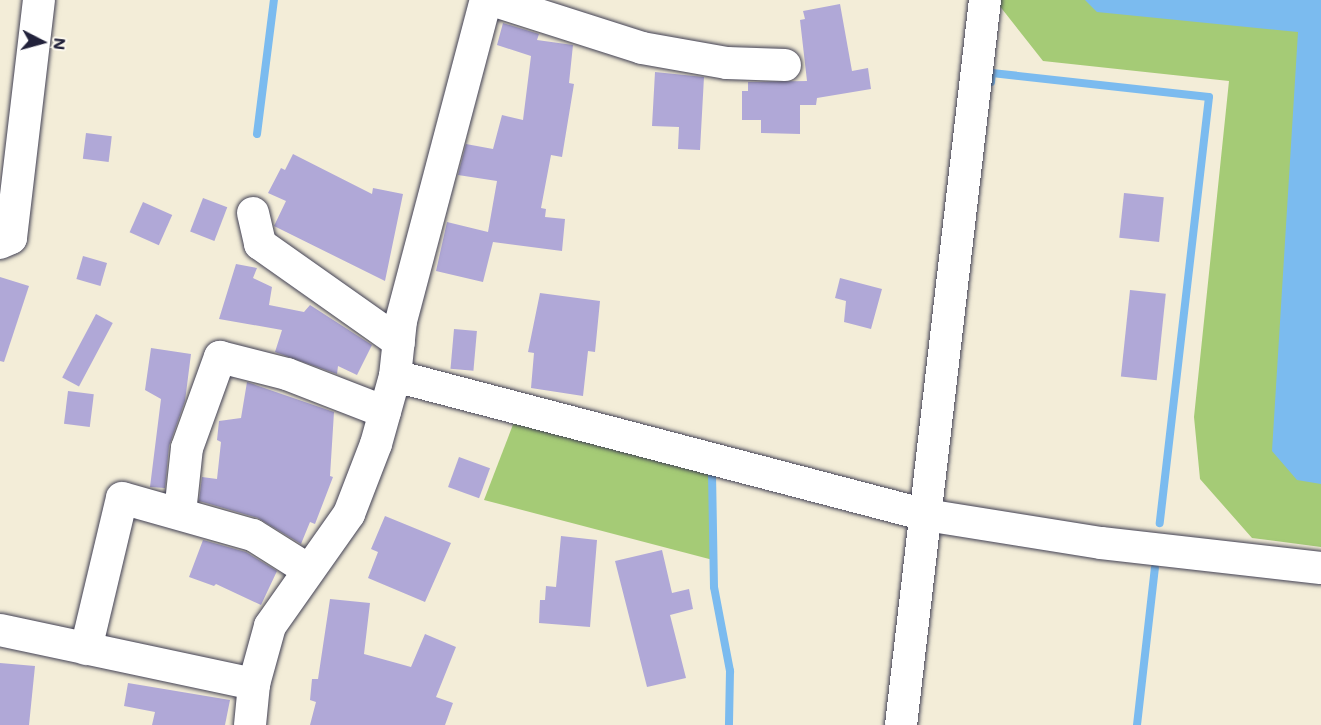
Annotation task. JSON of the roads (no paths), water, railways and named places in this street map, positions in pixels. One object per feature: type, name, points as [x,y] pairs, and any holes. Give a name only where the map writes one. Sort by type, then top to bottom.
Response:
[{"type":"street","points":[[0,243],[11,238],[39,0]]},
{"type":"street","points":[[250,725],[254,684],[270,626],[308,569],[331,542],[349,514],[385,412],[395,376],[404,310],[486,0]]},
{"type":"street","points":[[492,0],[642,48],[727,63],[785,65]]},
{"type":"street","points":[[901,725],[985,0]]},
{"type":"street","points":[[253,213],[260,244],[399,342]]},
{"type":"street","points":[[180,513],[187,448],[220,357],[286,374],[385,412]]},
{"type":"street","points":[[395,376],[926,516],[1101,543],[1321,568]]},
{"type":"street","points":[[86,649],[122,498],[253,535],[308,569]]},
{"type":"street","points":[[0,630],[254,684]]},
{"type":"water","points":[[1085,0],[1321,0],[1321,484],[1297,480],[1272,451],[1298,32],[1097,12]]},
{"type":"waterway","points":[[257,134],[274,0]]},
{"type":"waterway","points":[[991,82],[992,73],[1209,97],[1160,523]]},
{"type":"waterway","points":[[712,473],[714,587],[730,671],[729,725]]},
{"type":"waterway","points":[[1137,725],[1155,568]]}]
